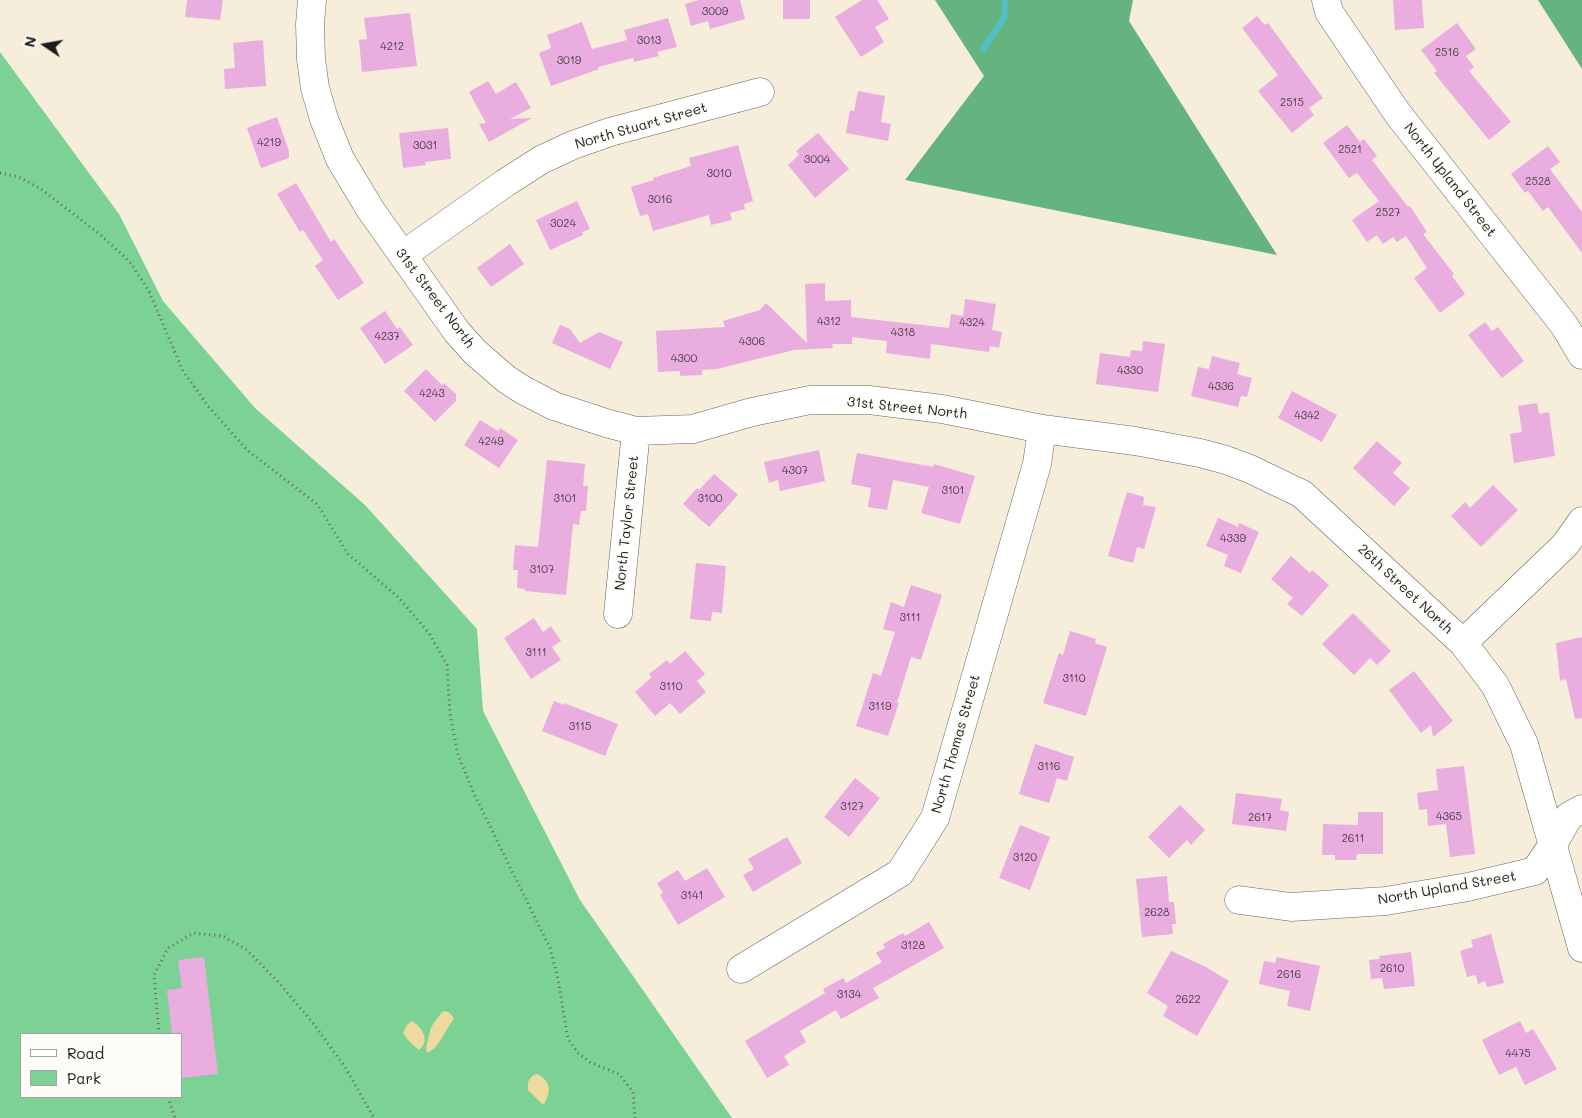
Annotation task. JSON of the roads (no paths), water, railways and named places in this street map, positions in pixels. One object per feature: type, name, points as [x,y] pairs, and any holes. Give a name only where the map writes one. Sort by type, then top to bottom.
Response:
[{"type":"street","name":"31st Street North","points":[[312,0],[310,24],[316,88],[324,119],[340,159],[370,209],[456,332],[475,352],[523,390],[554,406],[636,431],[693,428],[752,412],[810,400],[868,400],[933,408],[1042,429]]},
{"type":"street","name":"North Upland Street","points":[[1326,0],[1328,12],[1398,114],[1564,325],[1582,355]]},
{"type":"street","name":"North Stuart Street","points":[[403,255],[505,183],[541,160],[573,144],[610,132],[760,92]]},
{"type":"street","name":"26th Street North","points":[[1042,429],[1135,441],[1200,453],[1226,460],[1302,494],[1463,643],[1494,685],[1524,744],[1552,846],[1575,900],[1582,948]]},
{"type":"street","name":"North Thomas Street","points":[[741,968],[900,873],[935,818],[1037,464],[1042,429]]},
{"type":"street","name":"North Taylor Street","points":[[618,614],[636,431]]},
{"type":"street","points":[[1463,643],[1565,545],[1582,521]]},
{"type":"street","name":"North Upland Street","points":[[1239,900],[1291,907],[1386,901],[1458,889],[1535,872],[1569,816],[1582,809]]},
{"type":"waterway","points":[[983,49],[1004,18],[1005,0]]}]
